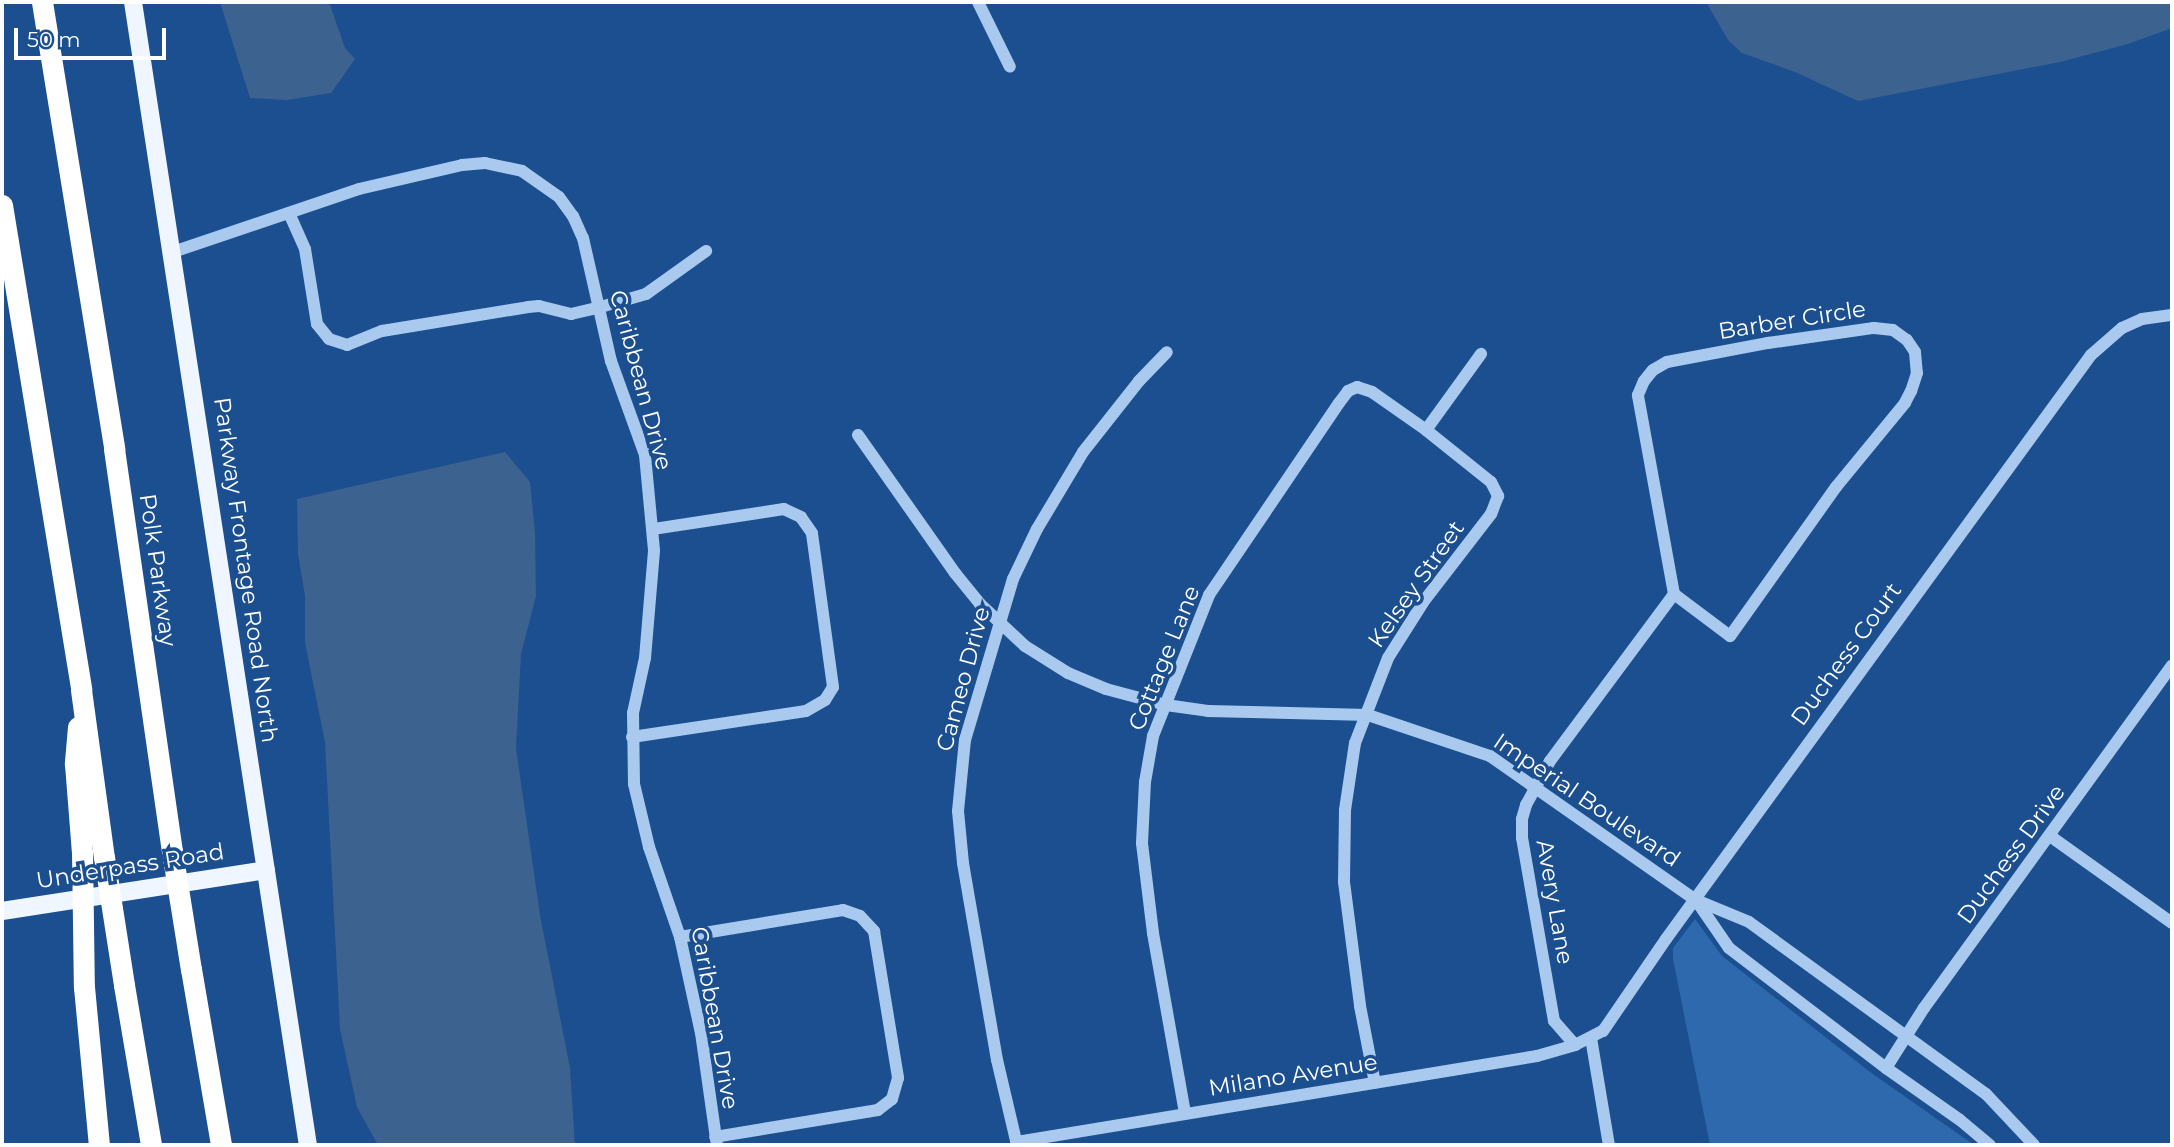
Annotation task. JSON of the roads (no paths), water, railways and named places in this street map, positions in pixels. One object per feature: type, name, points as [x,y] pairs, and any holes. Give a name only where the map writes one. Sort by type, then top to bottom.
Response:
[{"type":"highway","name":"Polk Parkway","points":[[42,2],[114,449],[172,851],[221,1145]]},
{"type":"highway","points":[[2,205],[151,1145]]},
{"type":"highway","points":[[81,690],[75,764],[82,852],[83,987],[99,1145]]},
{"type":"main road","name":"Parkway Frontage Road North","points":[[133,2],[308,1145]]},
{"type":"main road","name":"Underpass Road","points":[[2,911],[267,870]]},
{"type":"street","points":[[978,2],[1010,67]]},
{"type":"street","name":"Caribbean Drive","points":[[173,252],[359,189],[462,164],[485,163],[522,171],[559,197],[573,216],[583,238],[611,360],[645,455],[653,529],[652,597],[632,737],[634,784],[639,814],[680,937],[701,1033],[716,1141]]},
{"type":"street","points":[[289,213],[305,249],[317,324],[335,343],[354,344],[382,331],[528,307],[539,306],[571,314],[597,308],[646,293],[706,251]]},
{"type":"street","name":"Duchess Court","points":[[1575,1045],[1603,1031],[2004,471],[2091,355],[2122,328],[2142,319],[2172,315]]},
{"type":"street","name":"Barber Circle","points":[[1874,328],[1893,330],[1907,340],[1918,362],[1905,403],[1836,487],[1730,636],[1674,594],[1638,395],[1653,370],[1667,362],[1768,343],[1874,328]]},
{"type":"street","name":"Cameo Drive","points":[[1016,1144],[987,1006],[963,863],[958,811],[965,740],[1013,579],[1061,485],[1083,452],[1139,381],[1167,352]]},
{"type":"street","points":[[1426,430],[1481,354]]},
{"type":"street","name":"Kelsey Street","points":[[1357,387],[1372,392],[1426,430],[1491,482],[1498,496],[1491,514],[1408,625],[1384,668],[1355,743],[1343,838],[1347,921],[1375,1083]]},
{"type":"street","name":"Cottage Lane","points":[[1185,1113],[1153,933],[1142,843],[1145,782],[1153,736],[1209,595],[1339,403],[1348,391],[1357,387]]},
{"type":"street","name":"Imperial Boulevard","points":[[858,435],[955,573],[999,623],[1025,646],[1068,673],[1106,689],[1166,705],[1208,711],[1368,715],[1490,756],[1696,900],[1749,922],[1986,1094],[2034,1145]]},
{"type":"street","points":[[632,737],[806,711],[825,701],[833,687],[812,533],[801,517],[783,509],[653,529]]},
{"type":"street","name":"Avery Lane","points":[[1575,1045],[1554,1021],[1522,838],[1522,820],[1550,761],[1674,594]]},
{"type":"street","name":"Duchess Drive","points":[[1886,1068],[1906,1035],[2172,665]]},
{"type":"street","points":[[2050,836],[2172,923]]},
{"type":"street","name":"Imperial Boulevard","points":[[1696,900],[1729,948],[1990,1145]]},
{"type":"street","points":[[680,937],[843,910],[860,916],[874,931],[898,1078],[892,1099],[878,1110],[716,1141]]},
{"type":"street","points":[[1591,1038],[1609,1145]]},
{"type":"street","name":"Milano Avenue","points":[[1016,1144],[1185,1113],[1537,1056],[1575,1045]]}]
